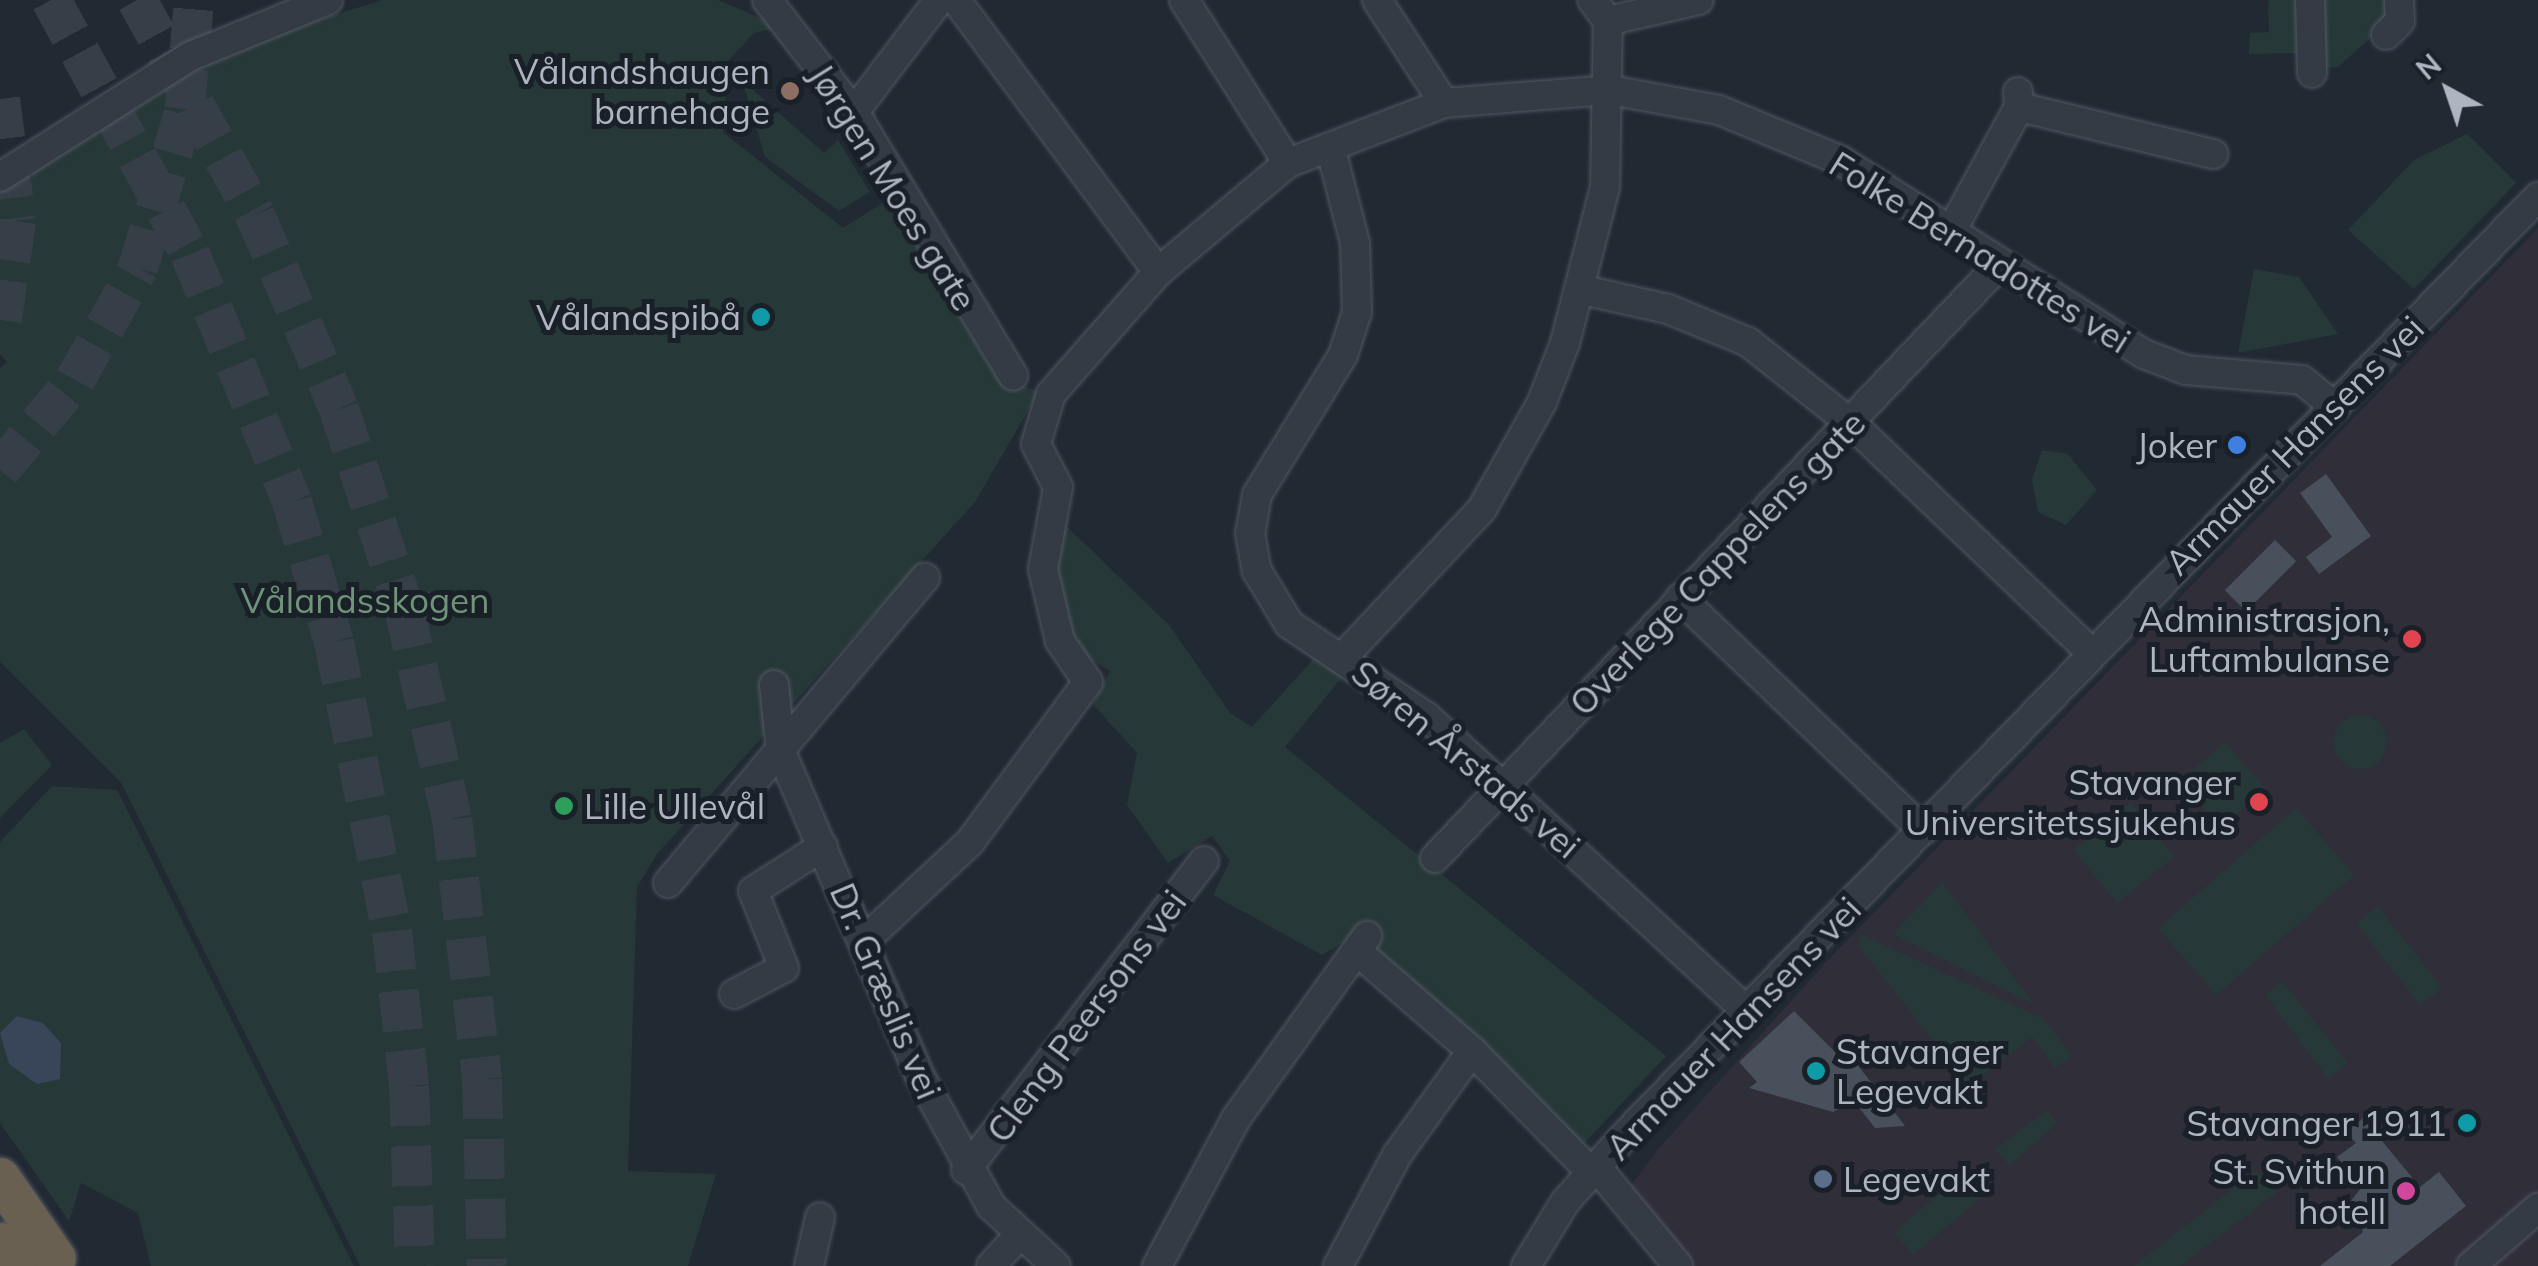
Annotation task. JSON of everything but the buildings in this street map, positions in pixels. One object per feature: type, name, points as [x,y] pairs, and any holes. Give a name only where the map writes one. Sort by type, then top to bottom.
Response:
[{"type":"highway","points":[[0,1178],[56,1259]]},
{"type":"highway","points":[[0,1243],[16,1266]]},
{"type":"street","points":[[0,176],[191,56],[328,0]]},
{"type":"street","name":"Jørgen Moes gate","points":[[767,0],[854,112],[1013,376]]},
{"type":"street","points":[[854,112],[939,0]]},
{"type":"street","points":[[956,0],[1158,272]]},
{"type":"street","points":[[1184,0],[1288,163]]},
{"type":"street","points":[[1377,0],[1444,102]]},
{"type":"street","points":[[1344,656],[1482,509],[1542,402],[1583,290],[1605,187],[1610,90],[1600,11],[1698,0]]},
{"type":"street","points":[[2310,0],[2312,73]]},
{"type":"street","points":[[2386,35],[2400,21],[2399,0]]},
{"type":"street","name":"Folke Bernadottes vei","points":[[866,939],[970,842],[1088,682],[1060,641],[1042,569],[1058,487],[1036,444],[1039,417],[1050,394],[1158,272],[1288,163],[1331,150],[1444,102],[1610,90],[1720,110],[1842,161],[1998,266],[2164,363],[2302,380],[2335,407]]},
{"type":"street","points":[[1950,233],[2019,99],[2213,154]]},
{"type":"street","name":"Søren Årstads vei","points":[[1331,150],[1355,243],[1357,312],[1344,355],[1265,478],[1250,532],[1257,572],[1289,624],[1344,656],[1505,786],[1747,1011]]},
{"type":"street","name":"Armauer Hansens vei","points":[[1526,1266],[1590,1166],[1747,1011],[2091,652],[2538,197]]},
{"type":"street","name":"Overlege Cappelens gate","points":[[1435,858],[1680,598],[1852,424],[1998,266]]},
{"type":"street","points":[[1583,290],[1668,309],[1748,342],[1852,424],[2091,652]]},
{"type":"street","points":[[668,883],[925,578]]},
{"type":"street","points":[[1680,598],[1923,830]]},
{"type":"street","name":"Dr. Græslis vei","points":[[774,684],[780,752],[966,1170],[1018,1236],[1056,1266]]},
{"type":"street","points":[[734,994],[784,968],[753,891],[823,846]]},
{"type":"street","name":"Cleng Peersons vei","points":[[966,1170],[1204,861]]},
{"type":"street","points":[[1157,1266],[1258,1084],[1362,944],[1590,1166],[1678,1266]]},
{"type":"street","points":[[1338,1266],[1396,1154],[1472,1051]]},
{"type":"street","points":[[2472,1266],[2538,1208]]},
{"type":"street","points":[[809,1266],[820,1217]]},
{"type":"street","points":[[992,1266],[1018,1236]]},
{"type":"shaded area","name":"Stavanger Universitetssjukehus","points":[[2538,228],[2538,1266],[1693,1266],[1630,1187],[1659,1148],[1826,962]]},
{"type":"green space","name":"Vålandsskogen","points":[[383,0],[718,0],[769,22],[773,29],[754,33],[728,61],[723,132],[843,228],[889,199],[996,376],[1039,392],[975,502],[657,854],[637,887],[628,1171],[716,1174],[688,1266],[360,1266],[121,782],[0,662],[0,368],[7,362],[0,354],[0,173],[29,181],[43,157],[213,52]]},
{"type":"green space","points":[[2268,0],[2302,0],[2303,53],[2249,54],[2250,33],[2269,32]]},
{"type":"green space","points":[[2318,0],[2394,0],[2394,17],[2338,67],[2320,68]]},
{"type":"green space","points":[[742,80],[824,153],[838,140],[870,192],[839,211],[765,157]]},
{"type":"green space","points":[[2467,134],[2516,183],[2414,289],[2348,230],[2414,160]]},
{"type":"green space","points":[[2254,269],[2299,277],[2338,334],[2238,353]]},
{"type":"green space","points":[[2042,450],[2068,454],[2097,490],[2066,525],[2038,512],[2032,480]]},
{"type":"green space","points":[[1062,522],[1170,626],[1230,713],[1252,727],[1317,655],[1347,671],[1285,747],[1666,1056],[1580,1148],[1350,939],[1322,955],[1213,895],[1230,861],[1212,836],[1168,863],[1127,805],[1137,753],[1093,704],[1110,671],[1076,651],[1049,559]]},
{"type":"green space","points":[[2360,715],[2379,723],[2387,742],[2379,761],[2360,769],[2341,761],[2333,742],[2341,723]]},
{"type":"green space","points":[[24,729],[52,765],[0,818],[0,743]]},
{"type":"green space","points":[[2225,742],[2266,789],[2220,828],[2180,781]]},
{"type":"green space","points":[[52,786],[117,790],[354,1266],[151,1266],[138,1213],[81,1183],[69,1221],[0,1123],[0,842]]},
{"type":"green space","points":[[2131,803],[2174,857],[2117,903],[2073,850]]},
{"type":"green space","points":[[2296,808],[2354,875],[2216,995],[2158,928]]},
{"type":"green space","points":[[1942,882],[2035,1005],[1893,934]]},
{"type":"green space","points":[[2378,906],[2442,988],[2420,1005],[2356,923]]},
{"type":"green space","points":[[1860,934],[2044,1019],[2072,1056],[2055,1068],[2032,1037],[1969,1087],[1860,948]]},
{"type":"green space","points":[[2282,981],[2348,1063],[2328,1079],[2265,995]]},
{"type":"green space","points":[[2047,1110],[2058,1123],[2009,1166],[1995,1149]]},
{"type":"green space","points":[[2256,1170],[2276,1193],[2180,1266],[2134,1266]]},
{"type":"green space","points":[[1964,1173],[1983,1196],[1913,1255],[1894,1232]]},
{"type":"water","points":[[17,1016],[43,1023],[61,1043],[60,1079],[37,1084],[9,1064],[0,1033]]},
{"type":"tunnel","points":[[51,0],[190,254],[292,502],[334,642],[392,931],[409,1086],[415,1266]]},
{"type":"tunnel","points":[[137,0],[255,215],[339,409],[404,608],[452,819],[482,1079],[487,1266]]},
{"type":"tunnel","points":[[0,470],[75,380],[138,268],[185,109],[194,0]]},
{"type":"tunnel","points":[[0,99],[16,221],[0,334]]},
{"type":"place","name":"Vålandshaugen barnehage","points":[[790,91]]},
{"type":"place","name":"Vålandspibå","points":[[761,317]]},
{"type":"place","name":"Joker","points":[[2237,445]]},
{"type":"place","name":"Administrasjon, Luftambulanse","points":[[2412,639]]},
{"type":"place","name":"Stavanger Universitetssjukehus","points":[[2259,802]]},
{"type":"place","name":"Lille Ullevål","points":[[564,806]]},
{"type":"place","name":"Stavanger Legevakt","points":[[1816,1071]]},
{"type":"place","name":"Stavanger 1911","points":[[2467,1123]]},
{"type":"place","name":"Legevakt","points":[[1823,1179]]},
{"type":"place","name":"St. Svithun hotell","points":[[2406,1191]]}]
